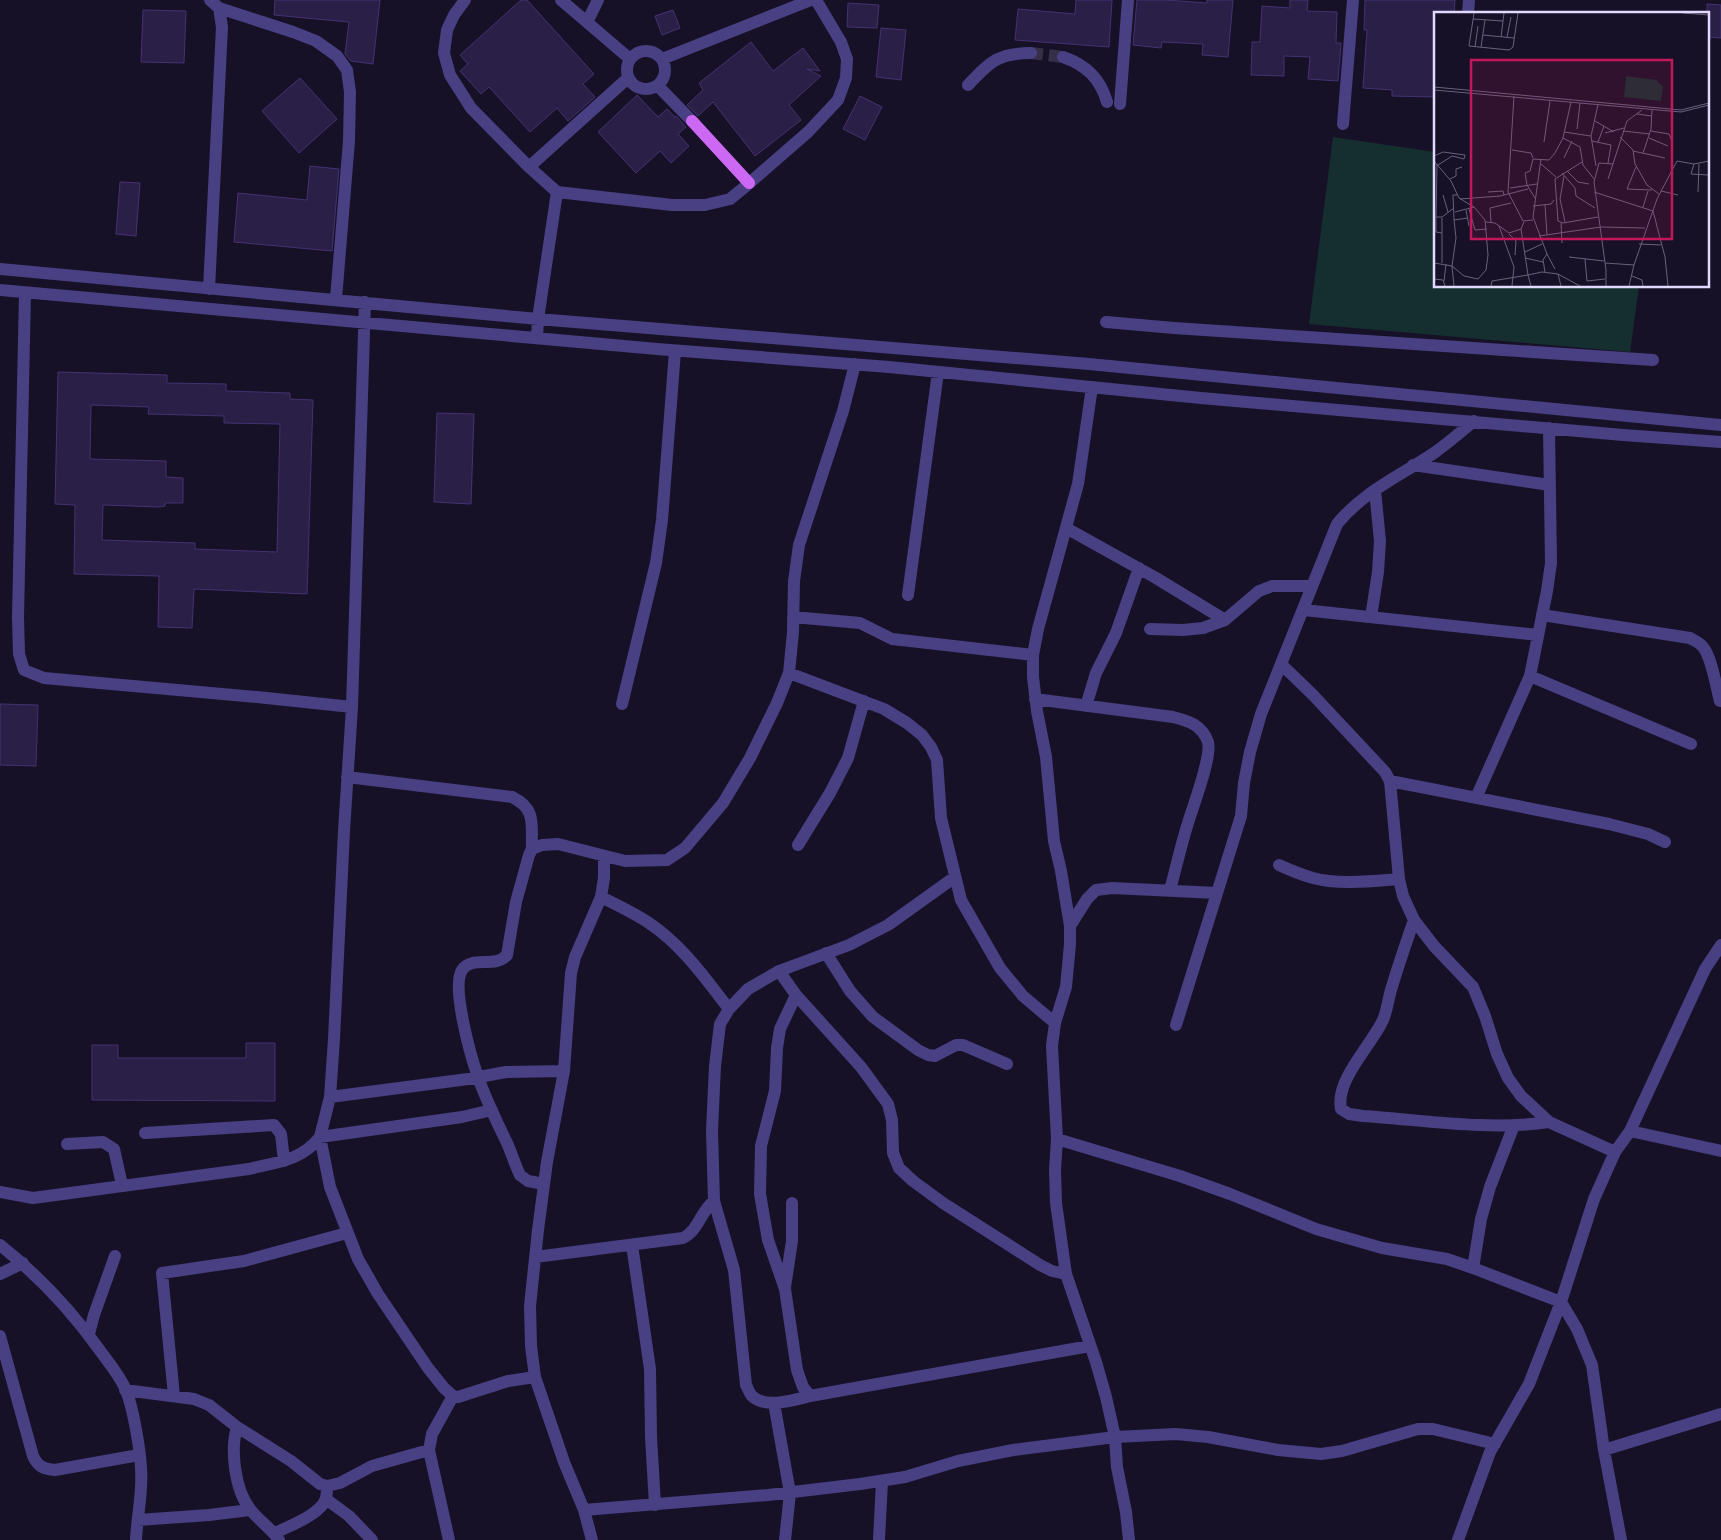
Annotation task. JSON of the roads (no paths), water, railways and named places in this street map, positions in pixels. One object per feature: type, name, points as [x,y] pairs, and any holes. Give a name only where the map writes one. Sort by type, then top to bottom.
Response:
[{"type":"main road","points":[[692,121],[749,183]]},
{"type":"street","points":[[465,0],[454,14],[447,30],[444,53],[450,75],[471,108],[529,167],[557,192],[672,205],[706,205],[730,199],[808,132],[838,100],[846,78],[847,60],[841,42],[816,0]]},
{"type":"street","points":[[561,0],[630,59]]},
{"type":"street","points":[[587,22],[598,0]]},
{"type":"street","points":[[662,59],[786,4],[811,0]]},
{"type":"street","points":[[1120,104],[1128,0]]},
{"type":"street","points":[[1343,124],[1353,0]]},
{"type":"street","points":[[209,289],[222,27],[214,4]]},
{"type":"street","points":[[214,4],[316,41],[337,56],[347,70],[350,92],[349,141],[336,300]]},
{"type":"street","points":[[646,51],[658,54],[666,71],[658,86],[644,89],[632,84],[626,72],[630,59],[635,54],[646,51]]},
{"type":"street","points":[[968,85],[989,62],[1005,55],[1031,53]]},
{"type":"street","points":[[1063,57],[1078,62],[1094,76],[1103,89],[1107,102]]},
{"type":"street","points":[[529,167],[628,78]]},
{"type":"street","points":[[658,86],[692,121]]},
{"type":"street","points":[[537,338],[538,319],[557,192]]},
{"type":"street","points":[[0,269],[538,319],[1098,365],[1721,425]]},
{"type":"street","points":[[0,290],[675,351],[855,364],[1092,387],[1721,442]]},
{"type":"street","points":[[26,293],[18,617],[19,654],[24,670],[44,678],[352,707]]},
{"type":"street","points":[[365,302],[352,707],[330,1097],[320,1138],[330,1187],[358,1259],[387,1309],[444,1388],[453,1396],[467,1396],[508,1381],[535,1377]]},
{"type":"street","points":[[1106,322],[1654,360]]},
{"type":"street","points":[[622,704],[656,563],[662,520],[675,351]]},
{"type":"street","points":[[544,1184],[528,1181],[520,1175],[478,1077],[460,1006],[459,980],[461,971],[466,965],[479,962],[496,962],[503,960],[507,955],[516,902],[528,855],[532,849],[542,845],[558,844],[625,862],[667,860],[686,848],[728,796],[750,758],[777,703],[789,673],[794,581],[799,545],[843,411],[855,364]]},
{"type":"street","points":[[908,595],[938,372]]},
{"type":"street","points":[[1092,387],[1078,484],[1033,655],[1033,677],[1035,699],[1046,757],[1054,841],[1062,871],[1070,926],[1066,986],[1055,1023],[1052,1046],[1057,1138],[1056,1202],[1066,1274],[1103,1388],[1115,1437],[1117,1467],[1126,1512],[1128,1540]]},
{"type":"street","points":[[1176,1025],[1241,816],[1244,783],[1250,752],[1261,714],[1337,524],[1348,510],[1390,479],[1434,453],[1474,421]]},
{"type":"street","points":[[1476,798],[1530,676],[1551,564],[1549,428]]},
{"type":"street","points":[[1413,465],[1550,485]]},
{"type":"street","points":[[1371,617],[1378,572],[1380,541],[1375,490]]},
{"type":"street","points":[[1066,528],[1225,620]]},
{"type":"street","points":[[1086,706],[1096,673],[1116,633],[1138,568]]},
{"type":"street","points":[[1150,629],[1183,630],[1203,628],[1225,620],[1259,591],[1272,586],[1312,586]]},
{"type":"street","points":[[1304,610],[1538,634]]},
{"type":"street","points":[[1542,615],[1690,638],[1704,648],[1720,701]]},
{"type":"street","points":[[793,616],[860,623],[892,639],[1033,655]]},
{"type":"street","points":[[1281,664],[1351,735],[1385,772],[1390,781],[1403,896],[1414,920],[1434,946],[1473,987],[1486,1016],[1496,1054],[1508,1078],[1521,1096],[1549,1122],[1615,1152]]},
{"type":"street","points":[[789,673],[884,709],[922,735],[931,747],[937,760],[942,818],[961,900],[1000,968],[1023,996],[1055,1023]]},
{"type":"street","points":[[1530,676],[1691,744]]},
{"type":"street","points":[[1035,699],[1173,717],[1191,722],[1200,728],[1208,743],[1208,756],[1170,890]]},
{"type":"street","points":[[798,845],[830,793],[848,758],[864,701]]},
{"type":"street","points":[[348,777],[512,798],[522,802],[528,808],[531,818],[532,849]]},
{"type":"street","points":[[1390,781],[1609,824],[1648,834],[1665,842]]},
{"type":"street","points":[[592,1540],[584,1510],[564,1462],[535,1377],[531,1346],[530,1306],[544,1184],[564,1071],[571,973],[575,957],[601,898],[604,878],[604,856]]},
{"type":"street","points":[[1280,865],[1314,878],[1326,880],[1400,880]]},
{"type":"street","points":[[955,877],[888,925],[849,945],[779,971],[748,989],[729,1009],[720,1024],[715,1066],[712,1132],[714,1202],[734,1270],[746,1385],[752,1396],[774,1403],[784,1403],[810,1396],[1090,1346]]},
{"type":"street","points":[[1070,926],[1087,899],[1096,890],[1112,888],[1217,893]]},
{"type":"street","points":[[601,898],[650,924],[674,944],[696,966],[729,1009]]},
{"type":"street","points":[[1414,920],[1391,989],[1384,1018],[1348,1076],[1340,1101],[1341,1109],[1350,1114],[1363,1116],[1514,1126],[1549,1122]]},
{"type":"street","points":[[1458,1540],[1490,1452],[1529,1384],[1561,1302],[1594,1199],[1615,1152],[1630,1131],[1705,969],[1721,945]]},
{"type":"street","points":[[826,953],[850,991],[874,1017],[918,1050],[935,1056],[956,1045],[963,1044],[1007,1064]]},
{"type":"street","points":[[779,971],[796,995],[861,1067],[888,1104],[892,1120],[893,1153],[899,1168],[943,1203],[1040,1265],[1052,1271],[1066,1274]]},
{"type":"street","points":[[796,995],[780,1029],[775,1091],[761,1146],[759,1171],[760,1194],[768,1240],[784,1290],[797,1370],[803,1387],[810,1396]]},
{"type":"street","points":[[330,1097],[506,1072],[564,1071]]},
{"type":"street","points":[[0,1192],[33,1198],[249,1169],[284,1161],[304,1153],[320,1138],[462,1117],[492,1110]]},
{"type":"street","points":[[145,1132],[274,1125],[281,1134],[284,1161]]},
{"type":"street","points":[[1473,1268],[1481,1220],[1490,1187],[1514,1126]]},
{"type":"street","points":[[1630,1131],[1721,1151]]},
{"type":"street","points":[[1057,1138],[1213,1188],[1316,1229],[1382,1248],[1446,1260],[1473,1268],[1561,1302],[1577,1329],[1592,1365],[1604,1450],[1621,1540]]},
{"type":"street","points":[[67,1144],[103,1142],[114,1149],[122,1185]]},
{"type":"street","points":[[535,1257],[683,1238],[690,1235],[696,1228],[706,1208],[714,1202]]},
{"type":"street","points":[[784,1290],[792,1241],[792,1202]]},
{"type":"street","points":[[174,1396],[162,1273],[244,1261],[347,1232]]},
{"type":"street","points":[[632,1244],[650,1369],[655,1505]]},
{"type":"street","points":[[0,1245],[23,1263],[58,1297],[89,1334],[126,1390],[141,1468],[136,1540]]},
{"type":"street","points":[[89,1334],[102,1290],[115,1256]]},
{"type":"street","points":[[0,1274],[23,1263]]},
{"type":"street","points":[[0,1336],[33,1456],[37,1464],[44,1469],[55,1470],[139,1454]]},
{"type":"street","points":[[126,1390],[194,1399],[209,1405],[237,1427],[291,1461],[320,1484],[372,1540]]},
{"type":"street","points":[[449,1540],[429,1450],[432,1434],[453,1396]]},
{"type":"street","points":[[774,1403],[790,1493],[785,1540]]},
{"type":"street","points":[[1604,1450],[1721,1414]]},
{"type":"street","points":[[237,1427],[233,1438],[240,1494],[250,1510],[277,1537],[322,1506],[327,1492],[340,1483],[372,1466],[429,1450]]},
{"type":"street","points":[[584,1510],[790,1493],[906,1478],[983,1455],[1115,1437],[1176,1434],[1208,1437],[1278,1450],[1321,1454],[1342,1451],[1418,1429],[1433,1429],[1494,1444]]},
{"type":"street","points":[[879,1540],[882,1481]]},
{"type":"street","points":[[138,1520],[250,1510]]},
{"type":"tunnel","points":[[1031,53],[1063,57]]}]
